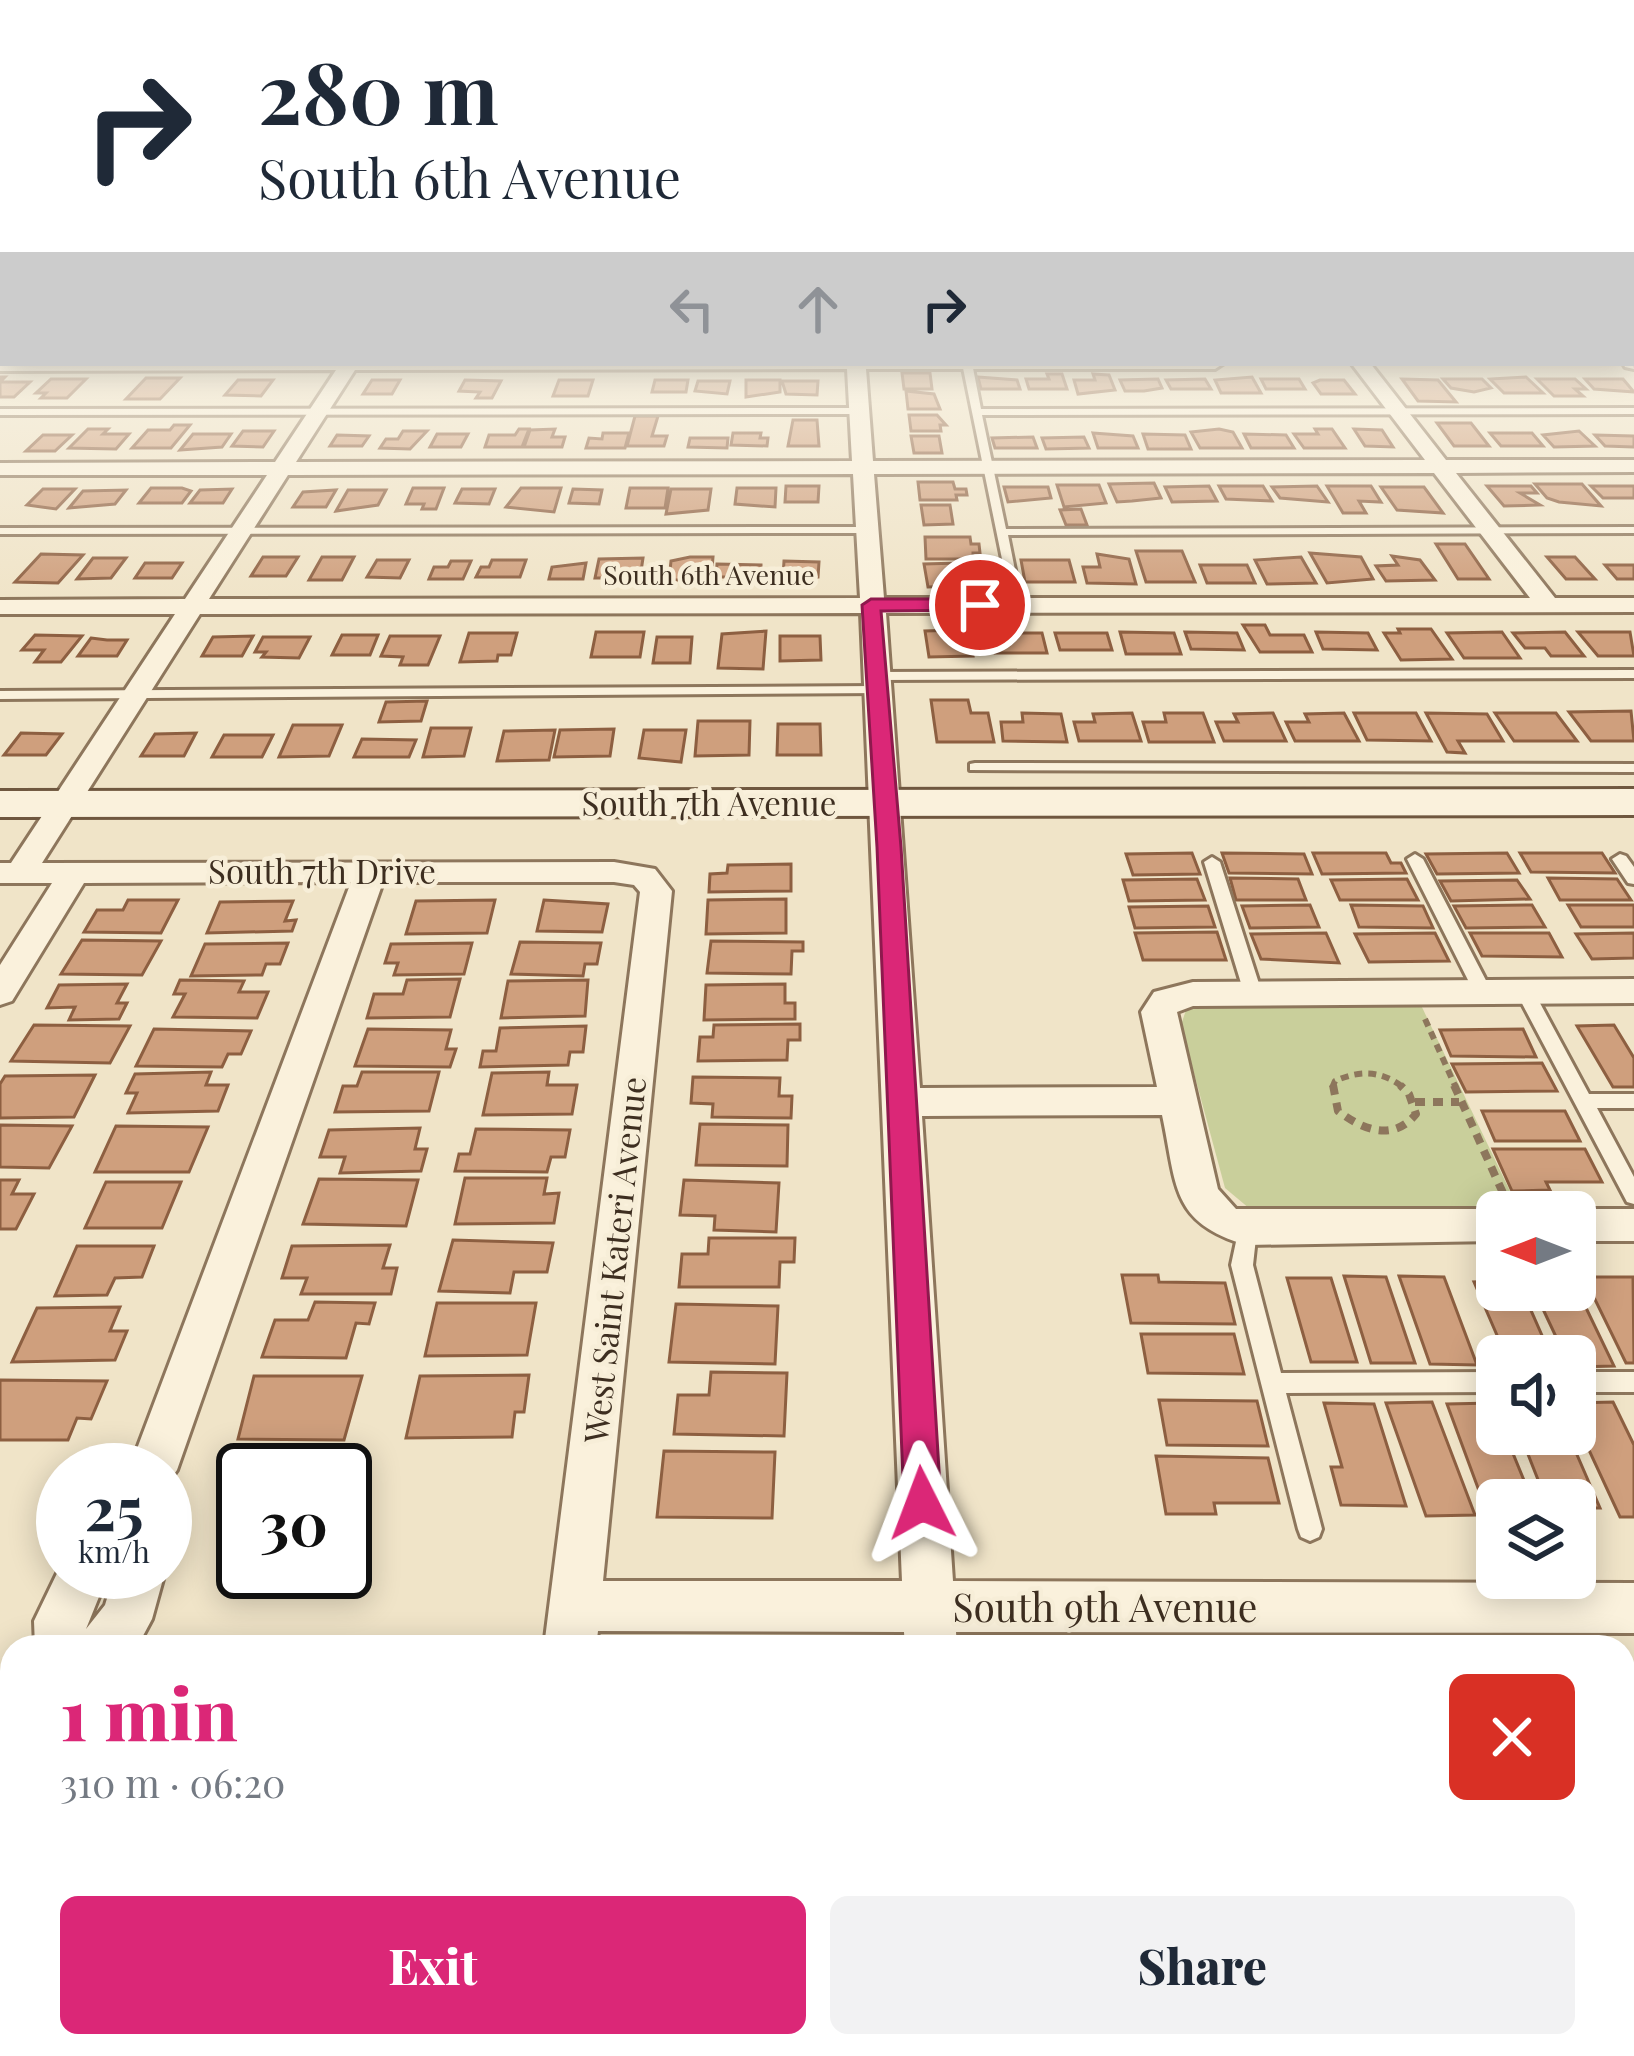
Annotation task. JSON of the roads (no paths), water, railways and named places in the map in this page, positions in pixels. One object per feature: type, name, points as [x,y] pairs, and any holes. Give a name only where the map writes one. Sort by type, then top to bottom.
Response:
[{"type":"main road","name":"South 7th Avenue","points":[[0,804],[1634,802]]},
{"type":"street","points":[[860,411],[886,804],[929,1627]]},
{"type":"street","points":[[1396,411],[1548,605]]},
{"type":"street","points":[[10,873],[67,804],[318,412]]},
{"type":"street","points":[[0,469],[1634,466]]},
{"type":"street","name":"South 6th Avenue","points":[[0,607],[1634,605]]},
{"type":"street","points":[[0,993],[74,872]]},
{"type":"street","points":[[163,1443],[371,872]]},
{"type":"street","name":"South 7th Drive","points":[[10,873],[614,872],[644,877]]},
{"type":"street","name":"West Saint Kateri Avenue","points":[[573,1627],[656,891],[644,877]]},
{"type":"street","points":[[1476,1215],[1235,1226],[1199,1195],[1160,1025],[1166,1000],[1192,994],[1634,991]]},
{"type":"street","points":[[900,1102],[1178,1101]]},
{"type":"street","points":[[1596,1225],[1634,1225]]},
{"type":"street","points":[[61,1635],[60,1621],[71,1599]]},
{"type":"street","points":[[114,1635],[132,1599]]},
{"type":"street","name":"South 9th Avenue","points":[[573,1627],[929,1627],[1634,1608]]},
{"type":"lane","points":[[0,412],[860,411]]},
{"type":"lane","points":[[1016,605],[978,412],[1634,411]]},
{"type":"lane","points":[[0,531],[869,530]]},
{"type":"lane","points":[[1002,532],[1634,530]]},
{"type":"lane","points":[[0,695],[1634,674]]},
{"type":"lane","points":[[975,767],[1634,768]]},
{"type":"lane","points":[[1415,859],[1483,992]]},
{"type":"lane","points":[[1620,859],[1634,879]]},
{"type":"lane","points":[[1212,862],[1253,993]]},
{"type":"lane","points":[[1525,992],[1634,1196]]},
{"type":"lane","points":[[1583,1101],[1634,1101]]},
{"type":"lane","points":[[1235,1226],[1310,1529]]},
{"type":"lane","points":[[1272,1383],[1476,1382]]},
{"type":"lane","points":[[1596,1382],[1634,1382]]}]
